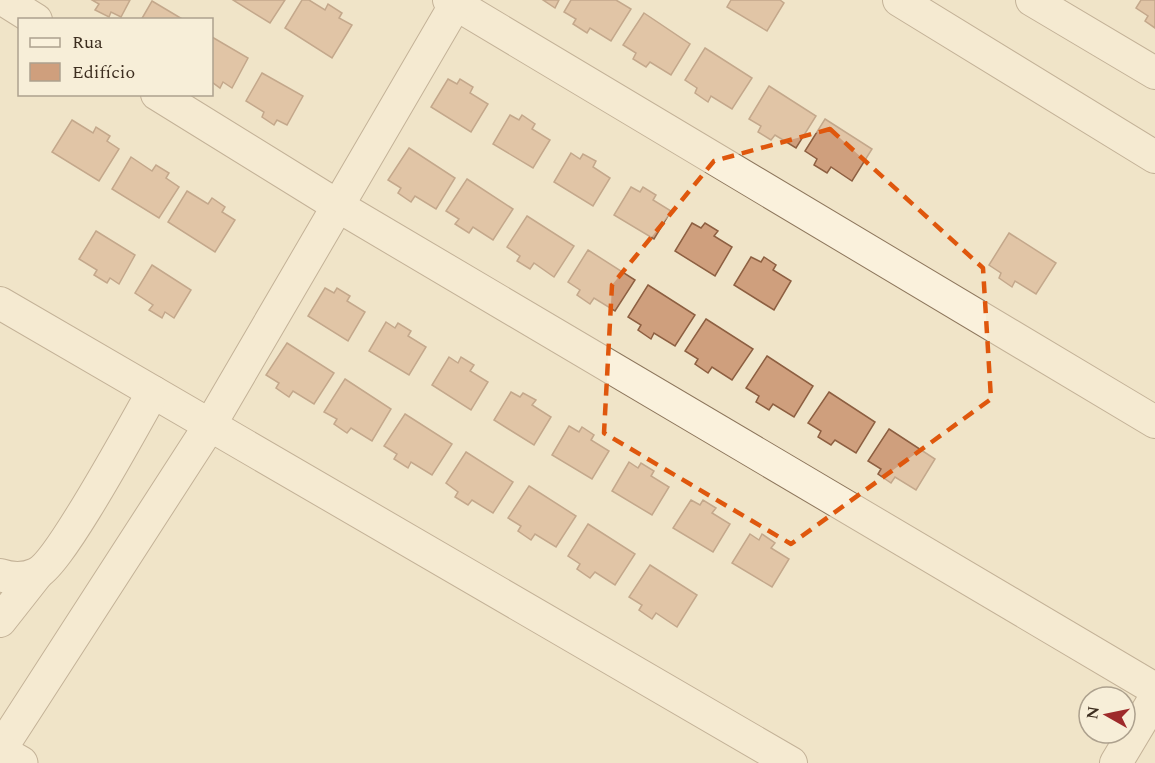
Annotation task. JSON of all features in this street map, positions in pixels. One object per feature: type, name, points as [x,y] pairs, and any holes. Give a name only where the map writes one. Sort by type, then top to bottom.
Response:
[{"type":"street","points":[[4,0],[33,18]]},
{"type":"street","points":[[899,0],[1155,157]]},
{"type":"street","points":[[1032,0],[1155,73]]},
{"type":"street","points":[[21,763],[0,751],[210,425],[454,1],[1155,422]]},
{"type":"street","points":[[161,96],[338,206],[1155,689]]},
{"type":"street","points":[[0,303],[791,763]]},
{"type":"street","points":[[0,621],[63,545],[153,392]]},
{"type":"street","points":[[0,575],[13,580],[37,574]]},
{"type":"street","points":[[1116,763],[1155,698]]},
{"type":"highlighted area","points":[[830,129],[983,268],[991,399],[791,544],[604,433],[612,285],[714,161]]},
{"type":"building","points":[[92,0],[130,0],[121,17],[111,12],[109,17],[95,10],[99,4]]},
{"type":"building","points":[[233,0],[285,0],[270,23]]},
{"type":"building","points":[[302,0],[309,0],[325,10],[328,4],[342,13],[339,18],[352,25],[332,58],[285,28]]},
{"type":"building","points":[[543,0],[559,0],[555,8]]},
{"type":"building","points":[[571,0],[616,0],[631,9],[611,41],[590,28],[587,33],[573,24],[576,19],[564,12]]},
{"type":"building","points":[[731,0],[780,0],[784,3],[767,31],[727,7]]},
{"type":"building","points":[[1141,0],[1155,0],[1155,28],[1145,21],[1148,16],[1136,8]]},
{"type":"building","points":[[152,1],[181,18],[142,18]]},
{"type":"building","points":[[644,13],[690,44],[671,75],[650,62],[646,67],[633,59],[636,53],[623,45]]},
{"type":"building","points":[[213,38],[248,58],[232,88],[223,82],[220,88],[213,83]]},
{"type":"building","points":[[705,48],[752,78],[732,109],[711,96],[708,102],[695,93],[697,88],[685,80]]},
{"type":"building","points":[[262,73],[303,96],[287,125],[277,120],[274,125],[262,117],[264,112],[246,101]]},
{"type":"building","points":[[448,79],[457,84],[460,79],[473,87],[470,93],[488,104],[471,132],[431,107]]},
{"type":"building","points":[[769,86],[816,116],[796,148],[775,135],[771,140],[758,132],[761,126],[749,119]]},
{"type":"building","points":[[510,115],[519,120],[522,115],[535,124],[532,129],[550,140],[533,168],[493,144]]},
{"type":"building","points":[[825,119],[872,149],[852,181],[831,167],[827,173],[814,165],[817,159],[805,151]]},
{"type":"building","points":[[72,120],[93,133],[96,127],[110,136],[107,141],[119,149],[99,181],[52,152]]},
{"type":"building","points":[[409,148],[455,178],[436,209],[415,196],[411,202],[398,193],[401,188],[388,180]]},
{"type":"building","points":[[571,153],[580,159],[583,154],[596,161],[593,167],[610,178],[593,206],[554,182]]},
{"type":"building","points":[[131,157],[152,171],[156,165],[169,173],[166,178],[179,187],[159,218],[112,189]]},
{"type":"building","points":[[467,179],[513,209],[493,240],[473,227],[469,233],[455,224],[459,219],[446,211]]},
{"type":"building","points":[[631,187],[640,192],[643,187],[656,195],[653,200],[671,211],[654,239],[614,215]]},
{"type":"building","points":[[187,191],[208,204],[212,198],[225,207],[222,212],[235,220],[215,252],[168,222]]},
{"type":"building","points":[[527,216],[574,246],[554,277],[534,263],[530,269],[517,261],[520,256],[507,247]]},
{"type":"building","points":[[692,223],[701,228],[705,223],[718,231],[714,236],[732,247],[715,276],[675,251]]},
{"type":"building","points":[[96,231],[135,255],[119,284],[110,278],[107,283],[94,275],[97,270],[79,259]]},
{"type":"building","points":[[1009,233],[1056,263],[1036,294],[1015,281],[1012,287],[999,278],[1001,273],[989,265]]},
{"type":"building","points":[[588,250],[635,280],[615,311],[594,298],[590,304],[577,295],[580,290],[568,282]]},
{"type":"building","points":[[751,257],[761,262],[764,257],[776,265],[773,270],[791,281],[774,310],[734,285]]},
{"type":"building","points":[[152,265],[191,290],[174,318],[165,312],[162,318],[149,310],[153,305],[135,293]]},
{"type":"building","points":[[648,285],[695,315],[675,346],[654,333],[651,339],[638,330],[641,325],[628,317]]},
{"type":"building","points":[[325,288],[334,293],[337,288],[350,296],[347,301],[365,312],[348,341],[308,316]]},
{"type":"building","points":[[706,319],[753,349],[732,380],[712,367],[708,373],[695,364],[698,359],[685,351]]},
{"type":"building","points":[[386,322],[395,328],[398,323],[411,331],[408,336],[426,347],[409,375],[369,351]]},
{"type":"building","points":[[287,343],[334,373],[314,404],[293,391],[289,397],[276,388],[279,383],[266,375]]},
{"type":"building","points":[[767,356],[813,386],[794,417],[773,404],[769,410],[756,402],[759,396],[746,388]]},
{"type":"building","points":[[449,357],[458,363],[461,357],[474,365],[470,371],[488,382],[471,410],[432,385]]},
{"type":"building","points":[[345,379],[391,409],[372,441],[351,428],[347,433],[334,424],[337,419],[324,412]]},
{"type":"building","points":[[511,392],[520,397],[523,393],[536,400],[532,405],[551,417],[534,445],[494,420]]},
{"type":"building","points":[[829,392],[875,422],[856,453],[835,440],[831,445],[818,437],[821,431],[808,423]]},
{"type":"building","points":[[405,414],[452,444],[432,475],[411,462],[408,468],[394,459],[397,454],[384,446]]},
{"type":"building","points":[[569,426],[579,432],[582,427],[594,435],[591,440],[609,451],[592,479],[552,455]]},
{"type":"building","points":[[889,429],[935,459],[916,490],[895,477],[891,483],[878,474],[881,469],[868,461]]},
{"type":"building","points":[[466,452],[513,482],[493,513],[472,500],[468,505],[455,497],[458,492],[446,483]]},
{"type":"building","points":[[629,462],[638,468],[641,463],[654,471],[651,476],[669,487],[652,515],[612,491]]},
{"type":"building","points":[[529,486],[576,516],[556,547],[535,534],[531,540],[518,531],[521,526],[508,518]]},
{"type":"building","points":[[691,500],[700,505],[703,500],[716,508],[712,513],[730,524],[713,552],[673,528]]},
{"type":"building","points":[[588,524],[635,554],[615,585],[595,572],[590,578],[577,569],[580,564],[568,556]]},
{"type":"building","points":[[750,534],[759,540],[762,534],[775,543],[771,548],[789,559],[772,587],[732,563]]},
{"type":"building","points":[[650,565],[697,595],[677,627],[656,613],[652,619],[639,610],[642,605],[629,597]]}]
